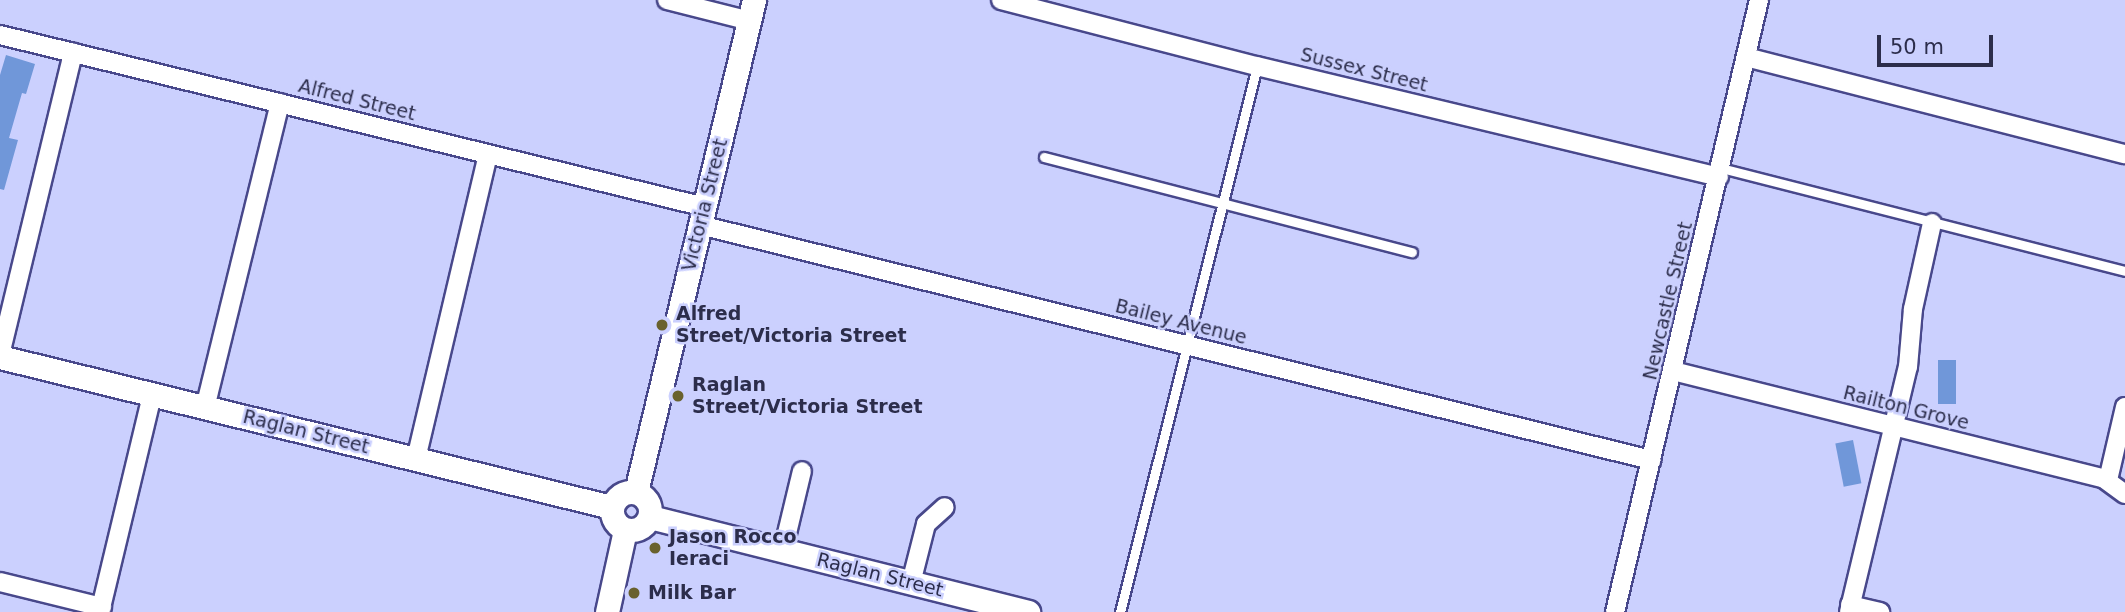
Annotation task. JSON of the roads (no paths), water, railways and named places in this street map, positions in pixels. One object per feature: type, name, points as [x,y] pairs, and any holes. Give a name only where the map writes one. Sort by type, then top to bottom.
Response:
[{"type":"street","points":[[667,0],[752,10]]},
{"type":"street","name":"Sussex Street","points":[[1001,0],[1257,66],[1720,172]]},
{"type":"street","name":"Newcastle Street","points":[[1615,612],[1759,0]]},
{"type":"street","name":"Victoria Street","points":[[636,492],[752,10]]},
{"type":"street","name":"Alfred Street","points":[[0,35],[488,154],[703,216]]},
{"type":"street","points":[[0,356],[74,53]]},
{"type":"street","points":[[1746,57],[2125,154]]},
{"type":"street","points":[[205,408],[280,103]]},
{"type":"street","points":[[416,459],[488,154]]},
{"type":"street","name":"Bailey Avenue","points":[[703,216],[1186,345],[1651,460]]},
{"type":"street","points":[[1880,612],[1850,608],[1908,368],[1913,309],[1932,223]]},
{"type":"street","name":"Raglan Street","points":[[0,356],[611,507]]},
{"type":"street","name":"Railton Grove","points":[[1673,371],[2108,480],[2125,494]]},
{"type":"street","points":[[0,582],[101,609],[152,395]]},
{"type":"street","points":[[2108,480],[2125,407]]},
{"type":"street","points":[[783,550],[802,471]]},
{"type":"street","points":[[636,492],[646,499],[650,517],[640,528],[625,530],[615,524],[611,507],[624,493],[636,492]]},
{"type":"street","points":[[911,583],[926,524],[935,513],[945,507]]},
{"type":"street","name":"Raglan Street","points":[[650,517],[1028,612]]},
{"type":"street","points":[[607,612],[625,530]]},
{"type":"lane","points":[[1120,612],[1257,66]]},
{"type":"lane","points":[[1044,157],[1412,252]]},
{"type":"lane","points":[[1720,172],[2125,271]]},
{"type":"place","name":"Alfred Street/Victoria Street","points":[[662,325]]},
{"type":"place","name":"Raglan Street/Victoria Street","points":[[678,396]]},
{"type":"place","name":"Jason Rocco Ieraci","points":[[655,548]]},
{"type":"place","name":"Milk Bar","points":[[634,593]]}]
